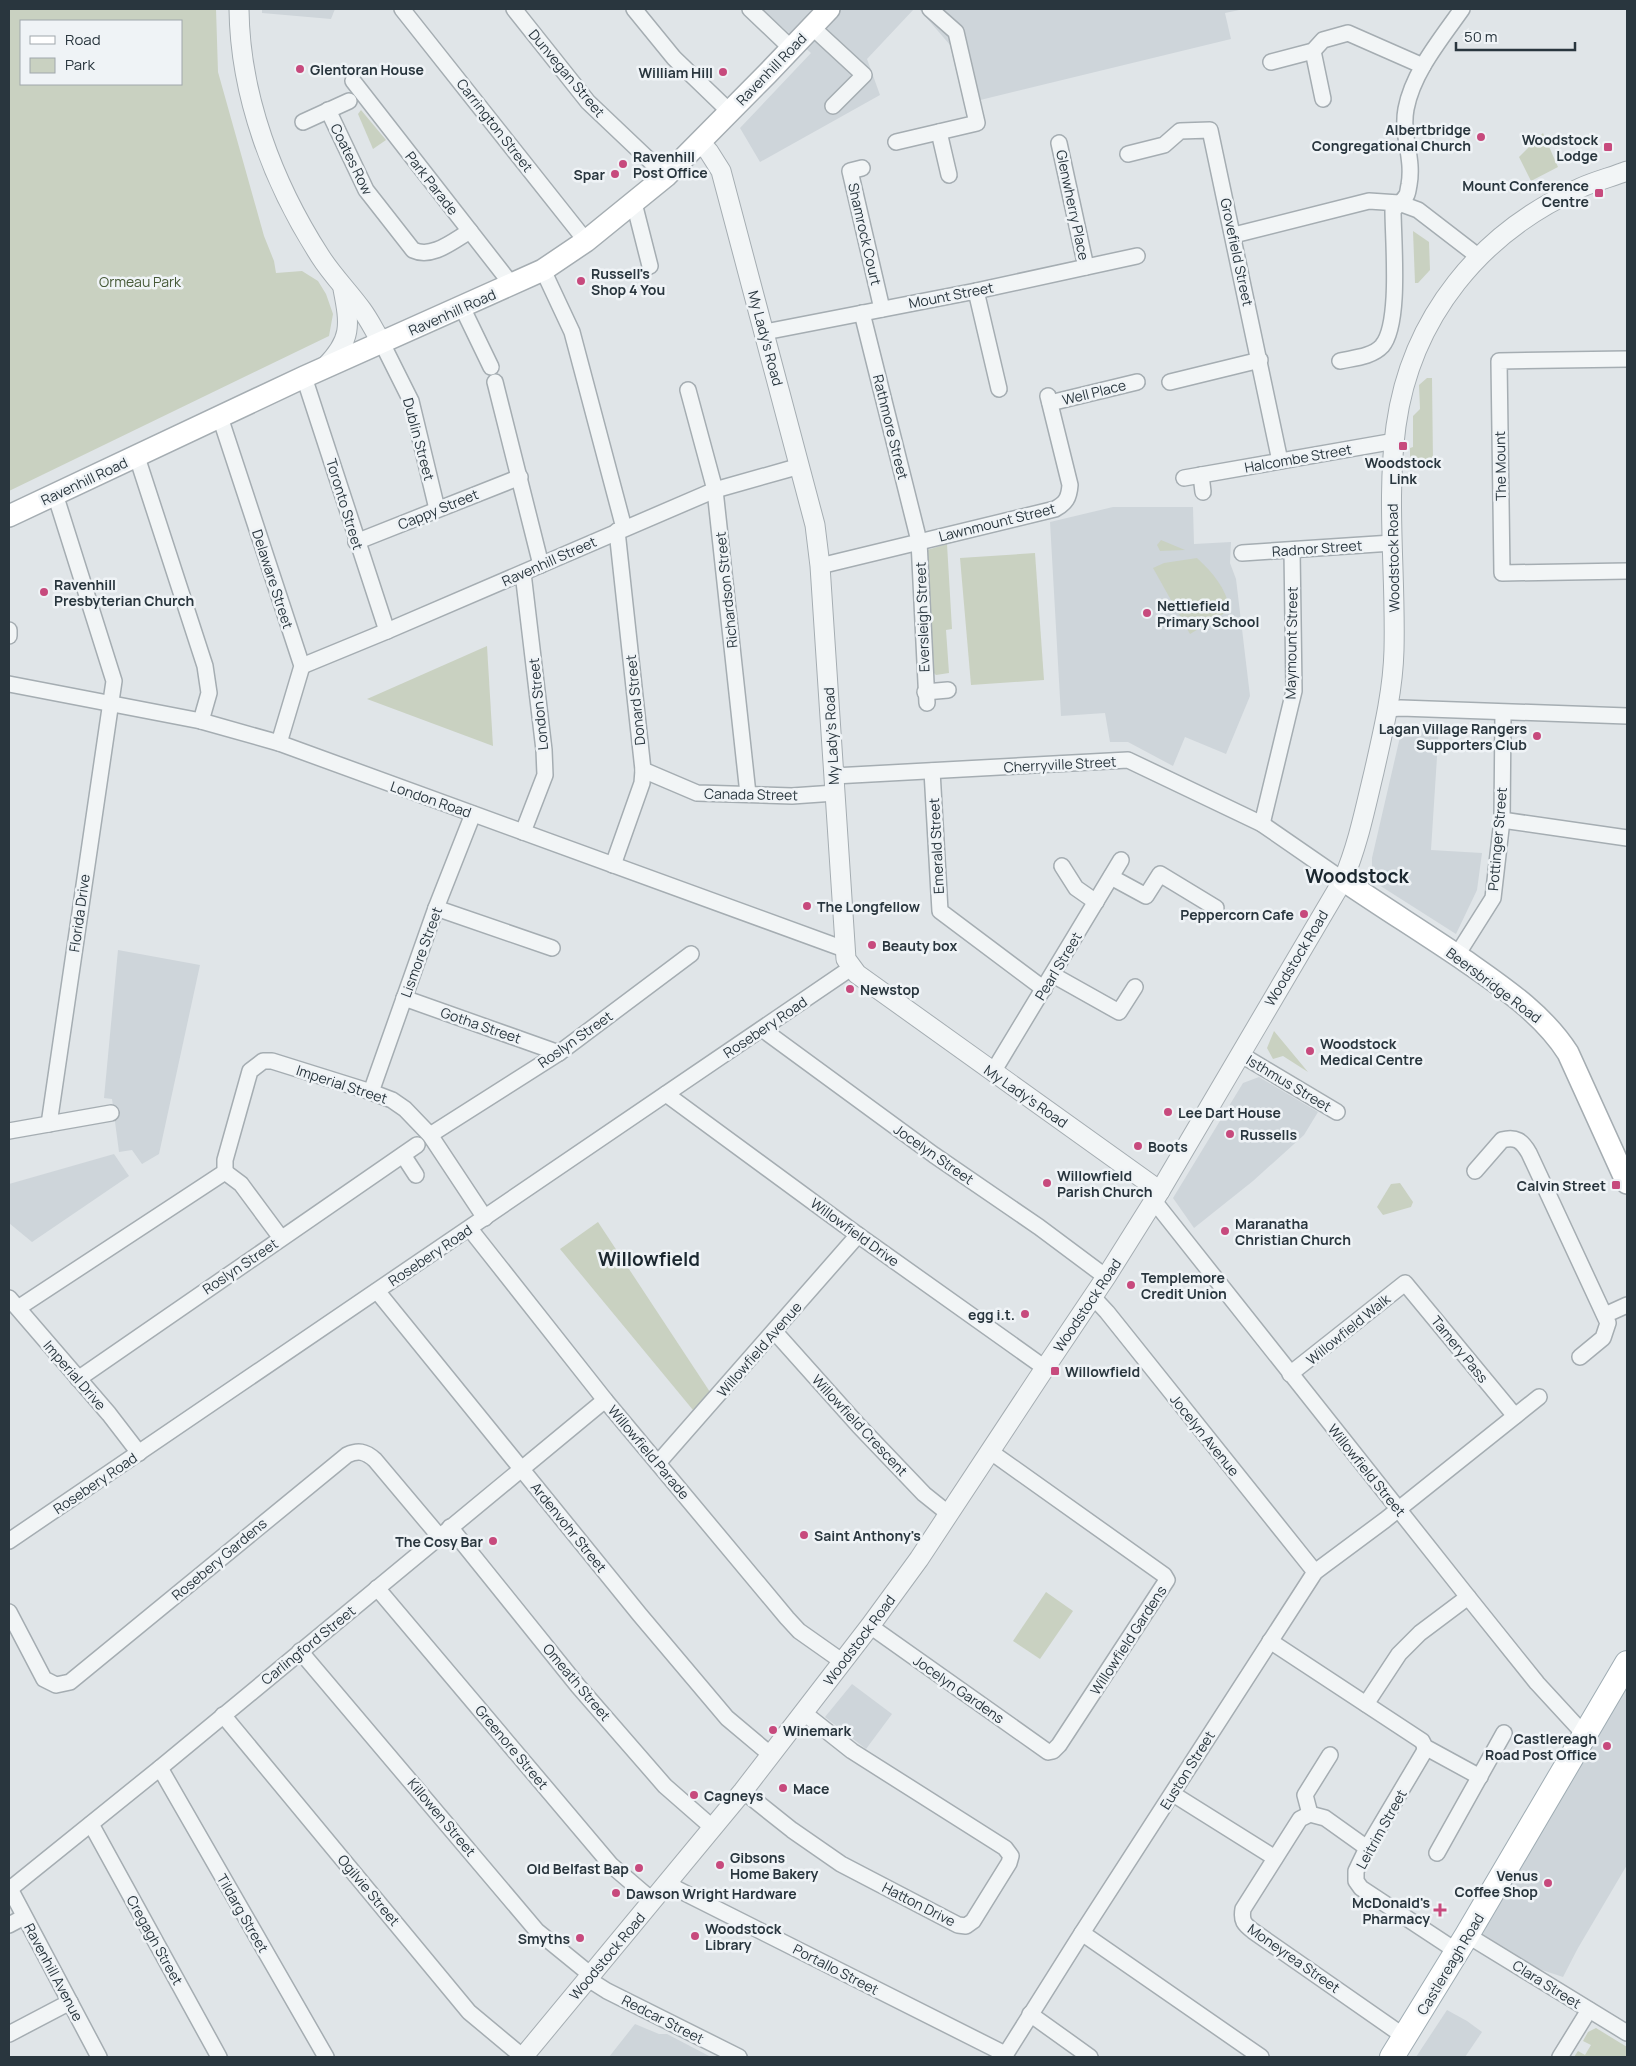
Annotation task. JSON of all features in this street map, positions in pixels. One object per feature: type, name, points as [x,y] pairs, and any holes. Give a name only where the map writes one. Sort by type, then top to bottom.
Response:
[{"type":"main road","name":"Ravenhill Road","points":[[9,516],[304,377],[543,270],[586,241],[666,176],[829,9]]},
{"type":"main road","name":"Beersbridge Road","points":[[1343,880],[1456,955],[1511,994],[1542,1019],[1568,1053],[1621,1152],[1627,1183]]},
{"type":"main road","name":"Castlereagh Road","points":[[1392,2057],[1462,1944],[1627,1662]]},
{"type":"street","points":[[239,9],[243,66],[250,98],[267,152],[297,218],[321,258],[362,310],[382,343]]},
{"type":"street","name":"Carrington Street","points":[[402,9],[586,241]]},
{"type":"street","name":"Dunvegan Street","points":[[514,9],[588,102],[666,176]]},
{"type":"street","points":[[634,9],[674,58],[730,112]]},
{"type":"street","points":[[750,9],[792,49]]},
{"type":"street","points":[[896,142],[977,123],[956,32],[930,9]]},
{"type":"street","points":[[1340,361],[1372,353],[1381,346],[1388,336],[1392,324],[1394,304],[1393,210],[1406,196],[1411,173],[1411,159],[1405,133],[1406,109],[1412,89],[1424,66],[1462,9]]},
{"type":"street","points":[[812,27],[864,75],[832,106]]},
{"type":"street","points":[[1271,62],[1312,51],[1323,40],[1348,33],[1424,66]]},
{"type":"street","points":[[1312,51],[1323,100]]},
{"type":"street","name":"Park Parade","points":[[353,81],[512,285]]},
{"type":"street","name":"Coates Row","points":[[303,122],[349,101]]},
{"type":"street","name":"Coates Row","points":[[328,110],[366,190],[413,250],[422,254],[433,251],[470,231]]},
{"type":"street","name":"Grovefield Street","points":[[1128,154],[1164,145],[1180,131],[1210,130],[1234,236],[1280,461]]},
{"type":"street","points":[[939,132],[949,175]]},
{"type":"street","name":"My Lady's Road","points":[[700,142],[721,171],[815,524],[820,566],[846,959],[851,968],[1157,1196]]},
{"type":"street","name":"Glenwherry Place","points":[[1059,143],[1086,267]]},
{"type":"street","name":"Shamrock Court","points":[[862,168],[850,171],[882,309]]},
{"type":"street","points":[[1395,442],[1401,401],[1412,365],[1426,330],[1441,303],[1459,278],[1493,242],[1548,204],[1581,187],[1627,171]]},
{"type":"street","points":[[1234,236],[1369,200],[1399,203],[1418,210],[1479,257]]},
{"type":"street","points":[[634,203],[650,266]]},
{"type":"street","name":"Mount Street","points":[[765,332],[1137,256]]},
{"type":"street","name":"Donard Street","points":[[543,270],[572,332],[621,530],[643,770],[642,783],[613,865]]},
{"type":"street","points":[[325,368],[340,352],[346,339],[348,311],[342,285]]},
{"type":"street","points":[[976,290],[999,389]]},
{"type":"street","points":[[462,307],[491,367]]},
{"type":"street","name":"Rathmore Street","points":[[862,313],[919,541]]},
{"type":"street","name":"Dublin Street","points":[[382,343],[411,401],[437,509]]},
{"type":"street","name":"The Mount","points":[[1627,359],[1499,361],[1502,573],[1627,571]]},
{"type":"street","points":[[1170,382],[1260,360]]},
{"type":"street","name":"Toronto Street","points":[[304,377],[356,542],[387,631]]},
{"type":"street","points":[[495,382],[541,565]]},
{"type":"street","name":"Well Place","points":[[1049,399],[1137,382]]},
{"type":"street","name":"Richardson Street","points":[[688,390],[715,490],[748,794]]},
{"type":"street","name":"Lawnmount Street","points":[[820,566],[1055,509],[1064,504],[1069,496],[1070,485],[1049,399]]},
{"type":"street","name":"Delaware Street","points":[[220,417],[302,666]]},
{"type":"street","name":"Halcombe Street","points":[[1184,478],[1395,442]]},
{"type":"street","name":"Woodstock Road","points":[[523,2057],[743,1791],[843,1662],[919,1559],[1050,1360],[1094,1298],[1157,1196],[1343,880],[1358,841],[1388,709],[1394,650],[1392,475],[1395,442]]},
{"type":"street","points":[[136,456],[205,666],[209,693],[201,721]]},
{"type":"street","name":"Ravenhill Street","points":[[302,666],[715,490],[800,466]]},
{"type":"street","points":[[1201,475],[1204,492]]},
{"type":"street","name":"Cappy Street","points":[[356,542],[520,477]]},
{"type":"street","name":"Florida Drive","points":[[49,1124],[114,681],[55,494]]},
{"type":"street","name":"Eversleigh Street","points":[[919,541],[926,697],[948,690]]},
{"type":"street","name":"Radnor Street","points":[[1242,553],[1392,543]]},
{"type":"street","name":"Maymount Street","points":[[1262,824],[1294,691],[1292,550]]},
{"type":"street","name":"London Street","points":[[523,832],[545,775],[544,750],[524,573]]},
{"type":"street","points":[[9,630],[9,636]]},
{"type":"street","points":[[279,743],[302,666]]},
{"type":"street","name":"London Road","points":[[9,684],[201,721],[279,743],[844,949]]},
{"type":"street","points":[[1388,709],[1627,716]]},
{"type":"street","name":"Pottinger Street","points":[[1456,955],[1493,898],[1502,820],[1503,713]]},
{"type":"street","name":"Cherryville Street","points":[[834,784],[932,771],[1128,760],[1262,824],[1343,880]]},
{"type":"street","name":"Canada Street","points":[[643,770],[696,793],[792,796],[834,784]]},
{"type":"street","name":"Emerald Street","points":[[932,771],[940,911],[1044,989]]},
{"type":"street","name":"Lismore Street","points":[[370,1092],[436,908],[473,814]]},
{"type":"street","points":[[1502,820],[1627,838]]},
{"type":"street","name":"Pearl Street","points":[[993,1072],[1121,860]]},
{"type":"street","points":[[1062,866],[1076,888],[1096,902]]},
{"type":"street","points":[[1111,877],[1146,896],[1160,874],[1216,908]]},
{"type":"street","points":[[436,908],[552,948]]},
{"type":"street","name":"Roslyn Street","points":[[430,1135],[558,1053],[691,954]]},
{"type":"street","name":"Rosebery Road","points":[[9,1541],[851,968]]},
{"type":"street","points":[[1053,975],[1119,1012],[1135,987]]},
{"type":"street","name":"Gotha Street","points":[[404,998],[558,1053]]},
{"type":"street","name":"Jocelyn Street","points":[[762,1029],[934,1155],[1039,1227],[1106,1278]]},
{"type":"street","name":"Isthmus Street","points":[[1240,1054],[1337,1112]]},
{"type":"street","name":"Imperial Street","points":[[225,1172],[225,1160],[250,1071],[263,1061],[272,1061],[370,1092],[392,1100],[406,1109],[430,1135],[485,1218]]},
{"type":"street","name":"Willowfield Drive","points":[[666,1094],[858,1235],[1050,1360]]},
{"type":"street","points":[[9,1131],[111,1113]]},
{"type":"street","points":[[1475,1171],[1502,1140],[1515,1138],[1523,1142],[1608,1323],[1603,1338],[1580,1357]]},
{"type":"street","name":"Roslyn Street","points":[[78,1379],[416,1145]]},
{"type":"street","points":[[403,1155],[416,1174]]},
{"type":"street","points":[[13,1303],[225,1172],[241,1184],[282,1238]]},
{"type":"street","name":"Willowfield Street","points":[[1157,1196],[1290,1374],[1537,1683],[1584,1734]]},
{"type":"street","name":"Willowfield Parade","points":[[470,1229],[605,1400],[799,1631],[843,1662]]},
{"type":"street","name":"Willowfield Avenue","points":[[658,1464],[858,1235]]},
{"type":"street","name":"Willowfield Walk","points":[[1290,1374],[1405,1283]]},
{"type":"street","name":"Tamery Pass","points":[[1405,1283],[1515,1416]]},
{"type":"street","name":"Ardenvohr Street","points":[[377,1291],[640,1615],[727,1718],[771,1755]]},
{"type":"street","name":"Jocelyn Avenue","points":[[1094,1298],[1315,1572]]},
{"type":"street","name":"Imperial Drive","points":[[13,1303],[139,1453]]},
{"type":"street","points":[[1605,1315],[1627,1305]]},
{"type":"street","name":"Willowfield Crescent","points":[[775,1332],[859,1426],[924,1494],[949,1514]]},
{"type":"street","name":"Euston Street","points":[[1005,2056],[1030,2014],[1315,1572],[1539,1397]]},
{"type":"street","name":"Carlingford Street","points":[[9,1888],[160,1768],[605,1400]]},
{"type":"street","name":"Rosebery Gardens","points":[[9,1612],[44,1679],[56,1685],[70,1682],[354,1451],[362,1451],[375,1460],[444,1532]]},
{"type":"street","name":"Willowfield Gardens","points":[[991,1452],[1164,1575],[1167,1580],[1059,1745],[1053,1751],[1048,1752]]},
{"type":"street","name":"Omeath Street","points":[[444,1532],[664,1786],[713,1828]]},
{"type":"street","name":"Greenore Street","points":[[377,1588],[611,1865],[653,1900]]},
{"type":"street","points":[[1366,1704],[1399,1654],[1420,1633],[1468,1597]]},
{"type":"street","name":"Jocelyn Gardens","points":[[870,1626],[1048,1752]]},
{"type":"street","points":[[1270,1641],[1422,1741],[1425,1747],[1480,1777]]},
{"type":"street","name":"Killowen Street","points":[[300,1651],[537,1932],[586,1981]]},
{"type":"street","name":"Hatton Drive","points":[[743,1791],[792,1830],[842,1864],[958,1924],[966,1926],[972,1921],[1009,1863],[1011,1856],[1005,1848],[852,1751],[804,1712]]},
{"type":"street","name":"Ogilvie Street","points":[[223,1715],[469,2012],[523,2057]]},
{"type":"street","points":[[1436,1853],[1504,1733]]},
{"type":"street","name":"Leitrim Street","points":[[1425,1747],[1424,1752],[1367,1848],[1356,1871],[1356,1881],[1361,1888],[1462,1944]]},
{"type":"street","points":[[1310,1814],[1305,1795],[1330,1755]]},
{"type":"street","name":"Tildarg Street","points":[[160,1768],[326,2057]]},
{"type":"street","points":[[1173,1794],[1275,1858],[1300,1819],[1310,1814],[1325,1818],[1367,1848]]},
{"type":"street","name":"Cregagh Street","points":[[91,1824],[219,2057]]},
{"type":"street","name":"Moneyrea Street","points":[[1275,1858],[1243,1909],[1241,1918],[1244,1923],[1405,2037]]},
{"type":"street","name":"Portallo Street","points":[[668,1882],[677,1889],[1005,2056]]},
{"type":"street","name":"Ravenhill Avenue","points":[[9,1888],[99,2057]]},
{"type":"street","points":[[9,1925],[24,1917]]},
{"type":"street","points":[[1082,1933],[1261,2057]]},
{"type":"street","name":"Clara Street","points":[[1462,1944],[1589,2010],[1627,2034]]},
{"type":"street","name":"Redcar Street","points":[[586,1981],[739,2057]]},
{"type":"street","points":[[9,2034],[70,2002]]},
{"type":"street","points":[[1560,2057],[1589,2010]]},
{"type":"street","points":[[1030,2014],[1090,2057]]},
{"type":"shaded area","points":[[262,9],[335,9],[331,19],[262,13]]},
{"type":"shaded area","points":[[762,9],[914,9],[867,59],[880,95],[760,162],[740,128],[811,53]]},
{"type":"shaded area","points":[[919,9],[1244,9],[1225,13],[1231,39],[964,104],[950,45]]},
{"type":"shaded area","name":"Nettlefield Primary School","points":[[1113,507],[1193,507],[1194,544],[1231,542],[1230,563],[1236,579],[1250,696],[1226,754],[1185,737],[1173,766],[1128,742],[1110,742],[1105,713],[1061,716],[1050,522]]},
{"type":"shaded area","points":[[1403,724],[1439,726],[1431,850],[1482,853],[1477,890],[1456,934],[1379,885],[1372,871],[1372,858]]},
{"type":"shaded area","points":[[118,950],[200,965],[159,1154],[142,1164],[132,1150],[119,1152],[112,1099],[104,1098]]},
{"type":"shaded area","points":[[1259,1077],[1318,1112],[1304,1135],[1253,1181],[1194,1228],[1173,1198],[1243,1083]]},
{"type":"shaded area","points":[[114,1154],[129,1176],[32,1242],[9,1223],[9,1184]]},
{"type":"shaded area","points":[[1627,1683],[1627,1865],[1563,1977],[1530,1966],[1478,1933]]},
{"type":"shaded area","points":[[852,1684],[892,1714],[866,1749],[825,1717]]},
{"type":"shaded area","points":[[1447,2010],[1482,2032],[1465,2057],[1416,2057]]},
{"type":"shaded area","points":[[635,2024],[659,2034],[667,2034],[711,2057],[609,2057]]},
{"type":"green space","name":"Ormeau Park","points":[[9,9],[216,9],[218,72],[276,273],[302,271],[318,281],[326,294],[333,314],[329,336],[9,491]]},
{"type":"green space","points":[[361,110],[386,140],[373,149],[358,114]]},
{"type":"green space","points":[[1543,133],[1558,167],[1531,181],[1519,157]]},
{"type":"green space","points":[[1413,231],[1429,242],[1430,270],[1418,283],[1415,283]]},
{"type":"green space","points":[[1427,378],[1432,378],[1433,463],[1413,463],[1413,460],[1410,460],[1410,448],[1413,447],[1413,416],[1420,409],[1419,385]]},
{"type":"green space","points":[[1161,540],[1185,550],[1160,551],[1157,545]]},
{"type":"green space","points":[[947,544],[952,629],[946,630],[949,673],[936,675],[933,672],[927,550]]},
{"type":"green space","points":[[1035,553],[1044,680],[971,685],[960,558]]},
{"type":"green space","points":[[1197,558],[1218,581],[1230,610],[1190,634],[1153,568],[1164,563]]},
{"type":"green space","points":[[487,646],[493,746],[367,699]]},
{"type":"green space","points":[[1274,1031],[1308,1072],[1283,1056],[1273,1059],[1267,1048]]},
{"type":"green space","points":[[1400,1183],[1413,1202],[1411,1207],[1383,1215],[1377,1207],[1391,1184]]},
{"type":"green space","points":[[598,1222],[710,1392],[693,1410],[560,1249]]},
{"type":"green space","points":[[1046,1592],[1073,1611],[1040,1659],[1013,1641]]},
{"type":"green space","points":[[1596,2028],[1627,2047],[1627,2057],[1574,2057],[1578,2051],[1585,2055],[1591,2045],[1583,2041],[1588,2032]]},
{"type":"place","name":"Glentoran House","points":[[300,69]]},
{"type":"place","name":"William Hill","points":[[723,72]]},
{"type":"place","name":"Albertbridge Congregational Church","points":[[1481,137]]},
{"type":"place","name":"Woodstock Lodge","points":[[1608,147]]},
{"type":"place","name":"Ravenhill Post Office","points":[[623,164]]},
{"type":"place","name":"Spar","points":[[615,174]]},
{"type":"place","name":"Mount Conference Centre","points":[[1599,193]]},
{"type":"place","name":"Russell's Shop 4 You","points":[[581,281]]},
{"type":"place","name":"Woodstock Link","points":[[1403,446]]},
{"type":"place","name":"Ravenhill Presbyterian Church","points":[[44,592]]},
{"type":"place","name":"Nettlefield Primary School","points":[[1147,613]]},
{"type":"place","name":"Lagan Village Rangers Supporters Club","points":[[1537,736]]},
{"type":"place","name":"The Longfellow","points":[[807,906]]},
{"type":"place","name":"Peppercorn Cafe","points":[[1304,914]]},
{"type":"place","name":"Beauty box","points":[[872,945]]},
{"type":"place","name":"Newstop","points":[[850,989]]},
{"type":"place","name":"Woodstock Medical Centre","points":[[1310,1051]]},
{"type":"place","name":"Lee Dart House","points":[[1168,1112]]},
{"type":"place","name":"Russells","points":[[1230,1134]]},
{"type":"place","name":"Boots","points":[[1138,1146]]},
{"type":"place","name":"Willowfield Parish Church","points":[[1047,1183]]},
{"type":"place","name":"Calvin Street","points":[[1616,1185]]},
{"type":"place","name":"Maranatha Christian Church","points":[[1225,1231]]},
{"type":"place","name":"Templemore Credit Union","points":[[1131,1285]]},
{"type":"place","name":"egg i.t.","points":[[1025,1314]]},
{"type":"place","name":"Willowfield","points":[[1055,1371]]},
{"type":"place","name":"Saint Anthony's","points":[[804,1535]]},
{"type":"place","name":"The Cosy Bar","points":[[493,1541]]},
{"type":"place","name":"Winemark","points":[[773,1730]]},
{"type":"place","name":"Castlereagh Road Post Office","points":[[1607,1746]]},
{"type":"place","name":"Mace","points":[[783,1788]]},
{"type":"place","name":"Cagneys","points":[[694,1795]]},
{"type":"place","name":"Gibsons Home Bakery","points":[[720,1865]]},
{"type":"place","name":"Old Belfast Bap","points":[[639,1868]]},
{"type":"place","name":"Venus Coffee Shop","points":[[1548,1883]]},
{"type":"place","name":"Dawson Wright Hardware","points":[[616,1893]]},
{"type":"place","name":"McDonald's Pharmacy","points":[[1440,1910]]},
{"type":"place","name":"Woodstock Library","points":[[695,1936]]},
{"type":"place","name":"Smyths","points":[[580,1938]]},
{"type":"district","name":"Woodstock","points":[[1357,876]]},
{"type":"district","name":"Willowfield","points":[[649,1259]]}]
